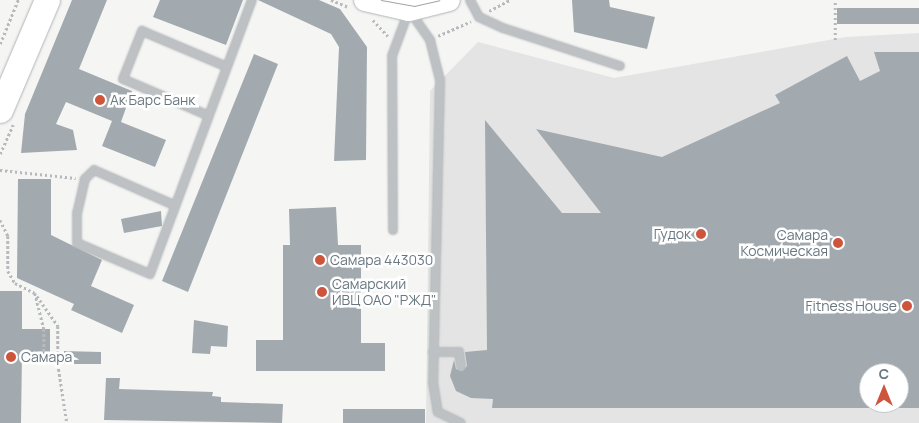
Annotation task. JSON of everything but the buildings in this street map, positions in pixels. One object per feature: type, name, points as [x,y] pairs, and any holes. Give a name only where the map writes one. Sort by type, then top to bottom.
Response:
[{"type":"main road","points":[[0,110],[47,0]]},
{"type":"main road","points":[[365,0],[409,10],[449,0]]},
{"type":"lane","points":[[174,205],[94,170],[85,179],[77,213],[77,243],[150,274],[207,114],[252,0]]},
{"type":"lane","points":[[470,0],[478,17],[620,66]]},
{"type":"lane","points":[[393,230],[392,56],[409,10]]},
{"type":"lane","points":[[409,10],[430,40],[440,80],[432,382],[438,412],[461,423]]},
{"type":"lane","points":[[207,114],[123,79],[142,31],[225,66]]},
{"type":"lane","points":[[433,352],[460,352],[461,366]]},
{"type":"path","points":[[0,44],[18,0]]},
{"type":"path","points":[[835,40],[836,0]]},
{"type":"path","points":[[0,170],[85,179]]},
{"type":"path","points":[[0,220],[8,236],[8,270],[14,283],[34,293],[58,326],[58,364],[68,423]]},
{"type":"path","points":[[34,293],[44,329],[44,354]]},
{"type":"shaded area","name":"Гудок","points":[[919,33],[919,423],[426,423],[430,91],[478,42],[614,78],[846,37]]},
{"type":"tram line","points":[[381,0],[414,6],[439,0]]},
{"type":"place","name":"Ак Барс Банк","points":[[100,100]]},
{"type":"place","name":"Гудок","points":[[701,234]]},
{"type":"place","name":"Самара Космическая","points":[[838,243]]},
{"type":"place","name":"Самара 443030","points":[[320,260]]},
{"type":"place","name":"Самарский ИВЦ ОАО \"РЖД\"","points":[[322,292]]},
{"type":"place","name":"Fitness House","points":[[907,306]]},
{"type":"place","name":"Самара","points":[[11,357]]}]
